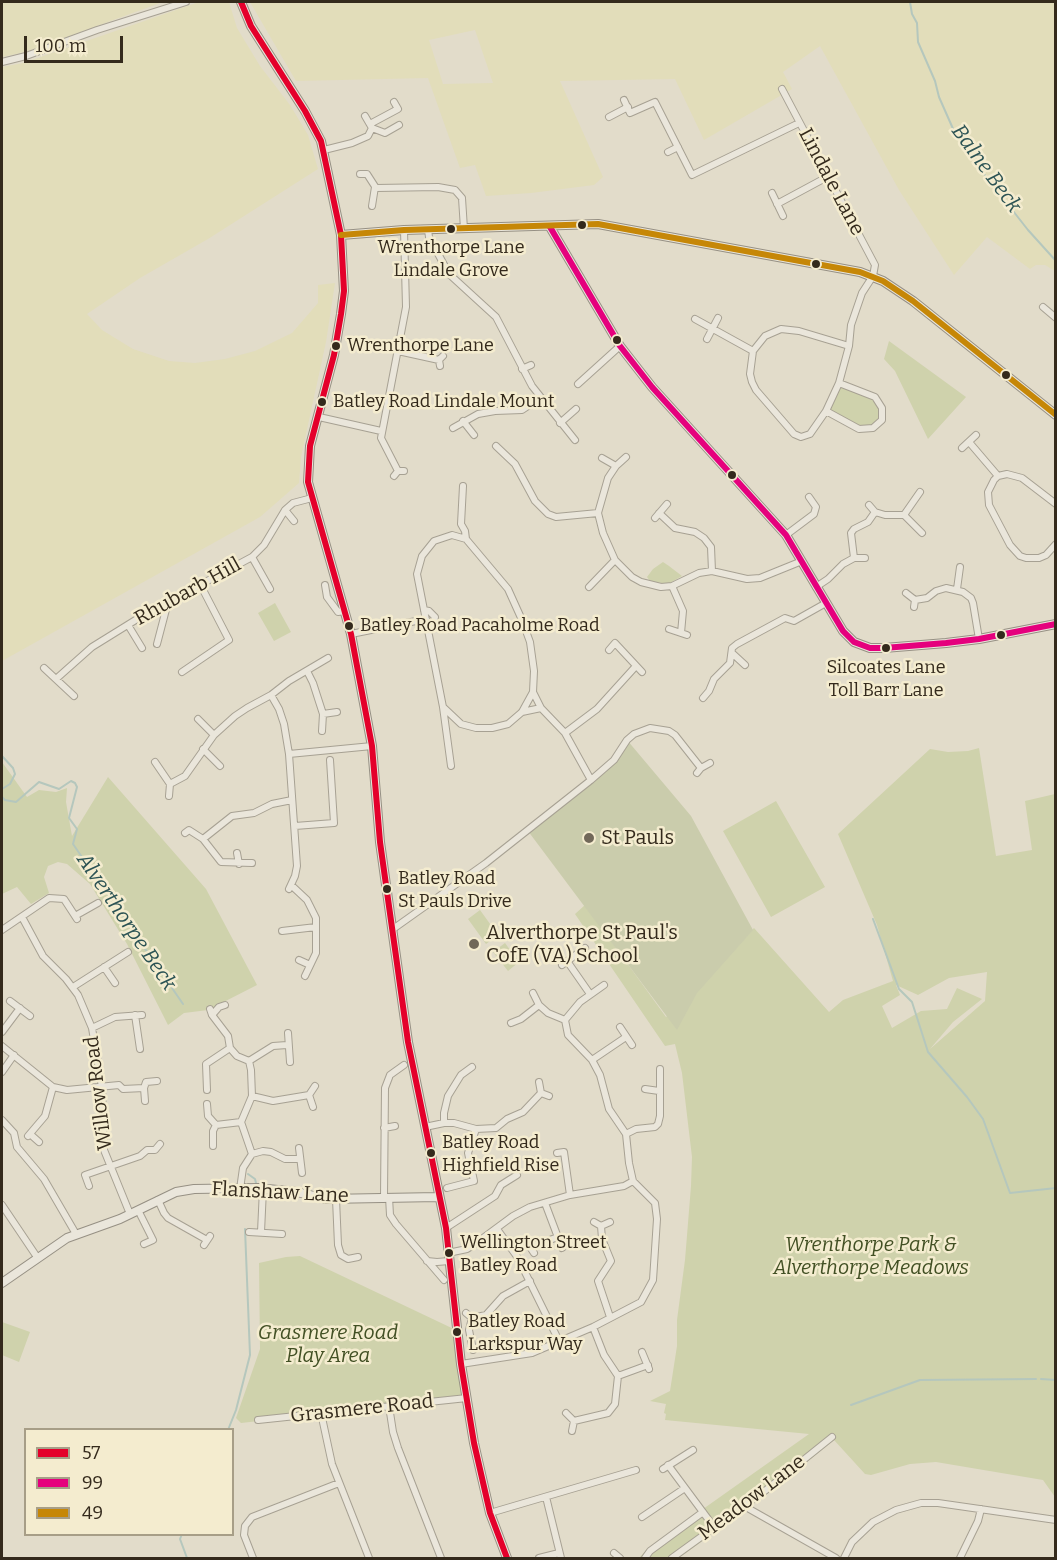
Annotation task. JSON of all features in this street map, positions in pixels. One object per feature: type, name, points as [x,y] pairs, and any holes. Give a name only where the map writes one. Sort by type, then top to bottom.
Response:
[{"type":"street","points":[[2,62],[186,2]]},
{"type":"street","points":[[241,2],[251,26],[305,111],[324,150],[341,235],[344,291],[334,355],[310,446],[308,482],[351,634],[372,746],[380,842],[410,1054],[446,1228],[461,1364],[474,1443],[490,1513],[507,1558]]},
{"type":"street","name":"Lindale Lane","points":[[782,89],[875,265],[873,276]]},
{"type":"street","points":[[624,99],[630,113],[655,102],[692,175],[799,123]]},
{"type":"street","points":[[324,150],[352,143],[368,136],[372,124],[398,109],[394,102]]},
{"type":"street","points":[[609,117],[628,107]]},
{"type":"street","points":[[365,116],[372,124],[385,132],[399,125]]},
{"type":"street","points":[[668,152],[678,147]]},
{"type":"street","points":[[360,174],[367,174],[375,187],[372,206]]},
{"type":"street","points":[[777,204],[829,176]]},
{"type":"street","points":[[375,187],[452,188],[462,198],[464,229]]},
{"type":"street","points":[[772,193],[783,216]]},
{"type":"street","points":[[341,235],[404,230],[598,224],[873,276],[913,301],[1056,415]]},
{"type":"street","points":[[550,227],[620,346],[652,387],[786,535],[847,636],[862,646],[884,648],[979,639],[1056,624]]},
{"type":"street","points":[[399,472],[381,438],[381,431],[406,307],[404,230]]},
{"type":"street","points":[[428,230],[433,245],[449,274],[496,317],[522,369],[540,398],[574,440]]},
{"type":"street","points":[[849,345],[799,331],[781,330],[765,336],[753,351],[750,374],[752,382],[756,390],[794,434],[801,436],[810,434],[826,411],[839,383],[849,345],[851,325],[862,293],[873,276]]},
{"type":"street","points":[[1043,307],[1056,318]]},
{"type":"street","points":[[707,339],[718,318]]},
{"type":"street","points":[[696,319],[753,351]]},
{"type":"street","points":[[578,384],[620,346]]},
{"type":"street","points":[[398,351],[441,361]]},
{"type":"street","points":[[522,369],[531,365]]},
{"type":"street","points":[[826,411],[859,429],[866,430],[878,425],[882,420],[882,408],[875,397],[839,383]]},
{"type":"street","points":[[453,428],[485,412],[522,410],[540,398]]},
{"type":"street","points":[[560,423],[576,409]]},
{"type":"street","points":[[319,417],[381,431]]},
{"type":"street","points":[[463,421],[474,435]]},
{"type":"street","points":[[962,448],[976,435]]},
{"type":"street","points":[[969,442],[998,476]]},
{"type":"street","points":[[497,450],[512,466],[535,501],[548,514],[556,517],[598,513]]},
{"type":"street","points":[[626,457],[608,478],[598,513],[603,533],[615,560],[632,577],[661,587],[672,586],[699,573],[712,571],[747,579],[760,579],[802,561]]},
{"type":"street","points":[[602,458],[616,466]]},
{"type":"street","points":[[1056,504],[1022,478],[1007,474],[998,476],[990,486],[987,499],[1015,552],[1026,558],[1039,558],[1046,555],[1056,544]]},
{"type":"street","points":[[451,766],[443,707],[417,574],[422,556],[434,542],[453,535],[460,524],[463,486]]},
{"type":"street","points":[[904,515],[920,492]]},
{"type":"street","points":[[786,535],[816,511],[809,497]]},
{"type":"street","points":[[294,521],[285,510],[293,503],[312,498]]},
{"type":"street","points":[[667,504],[657,516],[675,528],[695,532],[708,542],[712,553],[712,571]]},
{"type":"street","points":[[869,505],[875,512],[885,515],[904,515],[922,533]]},
{"type":"street","name":"Rhubarb Hill","points":[[56,680],[92,647],[200,584],[252,557],[264,545],[285,510]]},
{"type":"street","points":[[854,558],[851,533],[868,522],[875,512]]},
{"type":"street","points":[[460,524],[465,531],[466,539]]},
{"type":"street","points":[[443,707],[461,724],[476,728],[492,728],[508,724],[522,712],[533,692],[534,671],[530,642],[508,589],[466,539],[453,535]]},
{"type":"street","points":[[252,557],[270,589]]},
{"type":"street","points":[[816,587],[843,564],[854,558],[865,558]]},
{"type":"street","points":[[587,575],[592,584],[615,560]]},
{"type":"street","points":[[957,589],[960,567]]},
{"type":"street","points":[[182,672],[229,640],[200,584]]},
{"type":"street","points":[[325,585],[327,597],[338,612],[345,611]]},
{"type":"street","points":[[669,629],[684,634],[683,611],[672,586]]},
{"type":"street","points":[[906,593],[915,604],[941,589],[957,589],[971,598],[979,639]]},
{"type":"street","points":[[157,644],[168,602]]},
{"type":"street","points":[[703,698],[714,679],[730,663],[732,648],[744,639],[785,618],[794,621],[826,603]]},
{"type":"street","points":[[424,610],[429,611],[435,617],[433,625],[428,628]]},
{"type":"street","points":[[351,634],[426,619]]},
{"type":"street","points":[[128,625],[142,648]]},
{"type":"street","points":[[609,650],[615,643],[642,672]]},
{"type":"street","points":[[730,650],[745,665]]},
{"type":"street","points":[[170,784],[185,776],[214,735],[247,708],[328,658]]},
{"type":"street","points":[[565,733],[597,709],[636,666]]},
{"type":"street","points":[[44,668],[74,696]]},
{"type":"street","points":[[307,671],[314,683],[323,714],[322,731]]},
{"type":"street","points":[[533,692],[541,708],[565,733],[591,780]]},
{"type":"street","points":[[271,695],[284,724],[288,754],[297,866],[290,887],[307,900],[312,909],[316,927],[316,953],[305,976]]},
{"type":"street","points":[[522,712],[541,708]]},
{"type":"street","points":[[323,714],[337,712]]},
{"type":"street","points":[[446,724],[454,718]]},
{"type":"street","points":[[198,719],[214,735]]},
{"type":"street","points":[[393,929],[486,863],[591,780],[614,760],[627,740],[634,734],[650,728],[669,731],[675,735],[699,771],[710,763]]},
{"type":"street","points":[[288,754],[372,746]]},
{"type":"street","points":[[203,749],[220,766]]},
{"type":"street","points":[[295,826],[334,823],[330,760]]},
{"type":"street","points":[[155,762],[170,784],[169,796]]},
{"type":"street","points":[[203,839],[232,816],[254,813],[272,804],[292,800]]},
{"type":"street","points":[[185,833],[189,830],[203,839],[220,862],[252,863]]},
{"type":"street","points":[[237,853],[239,864]]},
{"type":"street","points":[[2,930],[49,898],[64,899],[76,917],[98,903]]},
{"type":"street","name":"Willow Road","points":[[22,917],[43,956],[73,987],[92,1028],[102,1087],[104,1150],[109,1165],[134,1212],[154,1233],[153,1240],[144,1244]]},
{"type":"street","points":[[282,931],[316,927]]},
{"type":"street","points":[[585,948],[565,963],[590,994]]},
{"type":"street","points":[[73,987],[128,952]]},
{"type":"street","points":[[299,960],[310,965]]},
{"type":"street","points":[[104,967],[115,983]]},
{"type":"street","points":[[461,1364],[532,1353],[593,1327],[641,1302],[653,1280],[657,1219],[655,1203],[633,1180],[626,1134],[609,1109],[600,1075],[592,1060],[568,1035],[565,1027],[565,1020],[573,1009],[604,985]]},
{"type":"street","points":[[533,993],[539,1005],[549,1013],[565,1020]]},
{"type":"street","points":[[10,1001],[30,1016]]},
{"type":"street","points":[[225,1005],[210,1013],[228,1036],[230,1048],[237,1056],[249,1061]]},
{"type":"street","points":[[511,1023],[521,1019],[539,1005]]},
{"type":"street","points":[[2,1032],[20,1008]]},
{"type":"street","points":[[92,1028],[115,1017],[139,1015],[140,1049]]},
{"type":"street","points":[[620,1027],[632,1045]]},
{"type":"street","points":[[288,1033],[287,1045],[290,1062]]},
{"type":"street","points":[[592,1060],[626,1037]]},
{"type":"street","points":[[139,1040],[147,1039]]},
{"type":"street","points":[[249,1061],[273,1046],[287,1045]]},
{"type":"street","points":[[2,1046],[52,1087],[67,1090],[119,1085],[123,1089],[144,1088]]},
{"type":"street","points":[[206,1064],[230,1048]]},
{"type":"street","points":[[2,1072],[14,1055]]},
{"type":"street","points":[[198,1061],[206,1064]]},
{"type":"street","points":[[249,1061],[252,1096],[241,1122],[252,1154]]},
{"type":"street","points":[[206,1064],[207,1090]]},
{"type":"street","points":[[404,1065],[390,1075],[386,1082],[384,1128],[386,1197],[390,1215],[396,1224],[444,1280]]},
{"type":"street","points":[[444,1123],[448,1096],[461,1075],[472,1067]]},
{"type":"street","points":[[626,1134],[636,1129],[655,1127],[658,1124],[660,1069]]},
{"type":"street","points":[[145,1101],[146,1082],[157,1081]]},
{"type":"street","points":[[539,1082],[541,1093]]},
{"type":"street","points":[[252,1096],[273,1101],[309,1095],[315,1086]]},
{"type":"street","points":[[39,1142],[29,1135],[45,1116],[52,1087]]},
{"type":"street","points":[[645,1089],[659,1091]]},
{"type":"street","points":[[425,1127],[454,1123],[476,1129],[496,1128],[507,1119],[523,1112],[541,1093]]},
{"type":"street","points":[[541,1093],[549,1096]]},
{"type":"street","points":[[309,1095],[314,1107]]},
{"type":"street","points":[[207,1104],[208,1116],[216,1125]]},
{"type":"street","points":[[2,1120],[14,1133],[17,1147],[44,1179],[76,1234]]},
{"type":"street","points":[[216,1125],[241,1122]]},
{"type":"street","points":[[213,1146],[213,1131],[216,1125]]},
{"type":"street","points":[[384,1128],[395,1126]]},
{"type":"street","points":[[447,1188],[474,1181],[468,1153],[476,1129]]},
{"type":"street","points":[[299,1148],[302,1173]]},
{"type":"street","points":[[89,1186],[84,1174],[140,1156],[147,1150],[157,1150]]},
{"type":"street","points":[[240,1189],[243,1168],[252,1154],[263,1151],[285,1159],[299,1159]]},
{"type":"street","points":[[557,1154],[564,1152],[570,1195]]},
{"type":"street","points":[[473,1172],[481,1169]]},
{"type":"street","points":[[446,1228],[495,1196],[501,1185],[517,1175]]},
{"type":"street","points":[[426,1261],[437,1262],[467,1249],[520,1212],[570,1195],[624,1186],[633,1180]]},
{"type":"street","points":[[261,1232],[263,1189]]},
{"type":"street","name":"Flanshaw Lane","points":[[2,1283],[66,1238],[109,1223],[176,1192],[263,1189],[288,1191],[326,1199],[438,1197]]},
{"type":"street","points":[[336,1199],[338,1245],[341,1255],[348,1259],[358,1257]]},
{"type":"street","points":[[158,1200],[168,1218],[207,1240]]},
{"type":"street","points":[[546,1203],[562,1248]]},
{"type":"street","points":[[2,1205],[37,1257]]},
{"type":"street","points":[[594,1222],[601,1226]]},
{"type":"street","points":[[601,1226],[610,1222]]},
{"type":"street","points":[[601,1226],[602,1239],[611,1261],[598,1281],[610,1317]]},
{"type":"street","points":[[497,1229],[518,1258],[559,1341]]},
{"type":"street","points":[[249,1232],[282,1234]]},
{"type":"street","points":[[530,1247],[558,1237]]},
{"type":"street","points":[[472,1318],[486,1315],[503,1296],[530,1281]]},
{"type":"street","points":[[466,1313],[472,1318]]},
{"type":"street","points":[[472,1318],[469,1330],[473,1350]]},
{"type":"street","points":[[574,1421],[611,1411],[615,1404],[618,1376],[604,1355],[593,1327]]},
{"type":"street","points":[[618,1376],[648,1367],[642,1352]]},
{"type":"street","name":"Grasmere Road","points":[[258,1420],[467,1398]]},
{"type":"street","points":[[389,1406],[398,1448],[441,1558]]},
{"type":"street","points":[[321,1413],[332,1464],[369,1558]]},
{"type":"street","points":[[566,1413],[574,1421]]},
{"type":"street","points":[[572,1431],[574,1421]]},
{"type":"street","name":"Meadow Lane","points":[[672,1558],[744,1506],[832,1437]]},
{"type":"street","points":[[693,1450],[665,1467],[685,1488],[714,1527]]},
{"type":"street","points":[[490,1513],[636,1470]]},
{"type":"street","points":[[253,1558],[244,1536],[245,1526],[252,1517],[339,1483]]},
{"type":"street","points":[[641,1518],[685,1488]]},
{"type":"street","points":[[539,1558],[560,1556],[546,1497]]},
{"type":"street","points":[[844,1558],[852,1542],[873,1522],[896,1510],[921,1503],[938,1503],[1056,1520]]},
{"type":"street","points":[[744,1506],[836,1558]]},
{"type":"street","points":[[960,1558],[978,1521],[981,1509]]},
{"type":"street","points":[[645,1558],[650,1551],[703,1512]]},
{"type":"shaded area","points":[[2,2],[163,2],[25,52],[2,57]]},
{"type":"shaded area","points":[[199,2],[229,2],[237,28],[260,66],[290,105],[308,135],[318,169],[208,239],[140,278],[87,314],[102,330],[133,349],[169,361],[195,363],[225,359],[255,351],[292,333],[318,303],[318,285],[335,283],[326,342],[301,457],[299,483],[260,517],[2,661],[2,67],[23,63]]},
{"type":"shaded area","points":[[250,2],[1055,2],[1055,271],[1045,265],[1036,265],[1030,269],[987,237],[954,275],[899,190],[820,46],[783,72],[792,89],[704,140],[675,79],[560,81],[603,177],[594,185],[531,193],[486,196],[475,165],[460,168],[428,78],[296,81]],"holes":[[[475,30],[493,83],[443,84],[429,40]]]},
{"type":"green space","points":[[889,341],[966,397],[928,439],[895,371],[884,359]]},
{"type":"green space","points":[[839,383],[880,402],[882,420],[866,430],[826,411]]},
{"type":"green space","points":[[663,562],[682,576],[668,584],[650,581],[647,577]]},
{"type":"green space","points":[[275,603],[291,632],[274,641],[258,613]]},
{"type":"green space","points":[[627,740],[691,816],[753,930],[697,993],[677,1030],[528,831],[604,770]]},
{"type":"green space","name":"Wrenthorpe Park & Alverthorpe Meadows","points":[[979,748],[996,856],[1032,850],[1025,801],[1055,794],[1055,1497],[1043,1480],[936,1462],[910,1464],[871,1475],[865,1474],[834,1440],[770,1492],[679,1558],[639,1558],[648,1548],[809,1434],[665,1420],[666,1404],[650,1401],[670,1391],[677,1346],[677,1320],[685,1260],[692,1157],[682,1073],[675,1044],[665,1046],[575,914],[585,905],[666,1017],[703,983],[754,928],[829,1012],[843,1000],[893,981],[877,925],[838,834],[930,749],[948,752]],"holes":[[[987,972],[985,1001],[930,1049],[953,1022],[982,999],[957,988],[947,1009],[921,1011],[892,1028],[882,1006],[900,995],[896,985],[918,995],[949,978]]]},
{"type":"green space","points":[[2,762],[27,797],[39,790],[56,792],[67,788],[66,802],[72,836],[108,777],[206,889],[257,985],[208,1010],[184,1013],[168,1025],[127,944],[90,884],[67,864],[58,862],[48,866],[44,877],[49,893],[31,904],[17,887],[2,894]]},
{"type":"green space","points":[[776,801],[825,887],[771,917],[723,831]]},
{"type":"green space","points":[[480,910],[498,935],[486,944],[468,919]]},
{"type":"green space","points":[[505,943],[519,962],[508,971],[493,952]]},
{"type":"green space","name":"Grasmere Road Play Area","points":[[300,1256],[458,1331],[467,1398],[241,1423],[236,1418],[260,1349],[259,1263]]},
{"type":"green space","points":[[2,1322],[30,1332],[19,1362],[2,1355]]},
{"type":"waterway","name":"Balne Beck","points":[[910,2],[912,14],[917,23],[918,42],[954,131],[967,139],[984,174],[1028,230],[1056,261]]},
{"type":"waterway","name":"Alverthorpe Beck","points":[[2,756],[13,768],[15,774],[10,784],[2,789]]},
{"type":"waterway","name":"Alverthorpe Beck","points":[[2,797],[5,800],[16,802],[39,782],[59,789],[71,781],[75,783],[77,787],[69,818],[77,829],[73,844],[183,1004]]},
{"type":"waterway","points":[[873,919],[899,989],[912,1002],[928,1052],[983,1119],[1010,1193],[1056,1188]]},
{"type":"waterway","name":"Alverthorpe Beck","points":[[248,1174],[255,1179],[256,1183]]},
{"type":"waterway","name":"Alverthorpe Beck","points":[[229,1428],[236,1410],[250,1355],[245,1229]]},
{"type":"waterway","points":[[851,1405],[920,1380],[1036,1379]]},
{"type":"waterway","points":[[1041,1379],[1056,1380]]},
{"type":"waterway","name":"Alverthorpe Beck","points":[[181,1536],[180,1539],[187,1558]]},
{"type":"transit line","name":"57","points":[[241,2],[251,26],[305,111],[321,141],[341,235],[344,291],[341,314],[334,355],[310,446],[308,482],[351,634],[372,746],[380,842],[408,1042],[446,1228],[461,1364],[474,1443],[490,1513],[507,1558]]},
{"type":"transit line","name":"49","points":[[341,235],[404,230],[598,224],[860,272],[883,281],[913,301],[1056,415]]},
{"type":"transit line","name":"99","points":[[550,227],[620,346],[652,387],[786,535],[843,631],[854,642],[870,648],[946,643],[1056,624]]},
{"type":"place","name":"Wrenthorpe Lane Lindale Grove","points":[[451,229]]},
{"type":"place","name":"Wrenthorpe Lane","points":[[336,346]]},
{"type":"place","name":"Batley Road Lindale Mount","points":[[322,402]]},
{"type":"place","name":"Batley Road Pacaholme Road","points":[[349,626]]},
{"type":"place","name":"Silcoates Lane Toll Barr Lane","points":[[886,648]]},
{"type":"place","name":"St Pauls","points":[[589,838]]},
{"type":"place","name":"Batley Road St Pauls Drive","points":[[387,889]]},
{"type":"place","name":"Alverthorpe St Paul's CofE (VA) School","points":[[474,944]]},
{"type":"place","name":"Batley Road Highfield Rise","points":[[431,1153]]},
{"type":"place","name":"Wellington Street Batley Road","points":[[449,1253]]},
{"type":"place","name":"Batley Road Larkspur Way","points":[[457,1332]]}]
